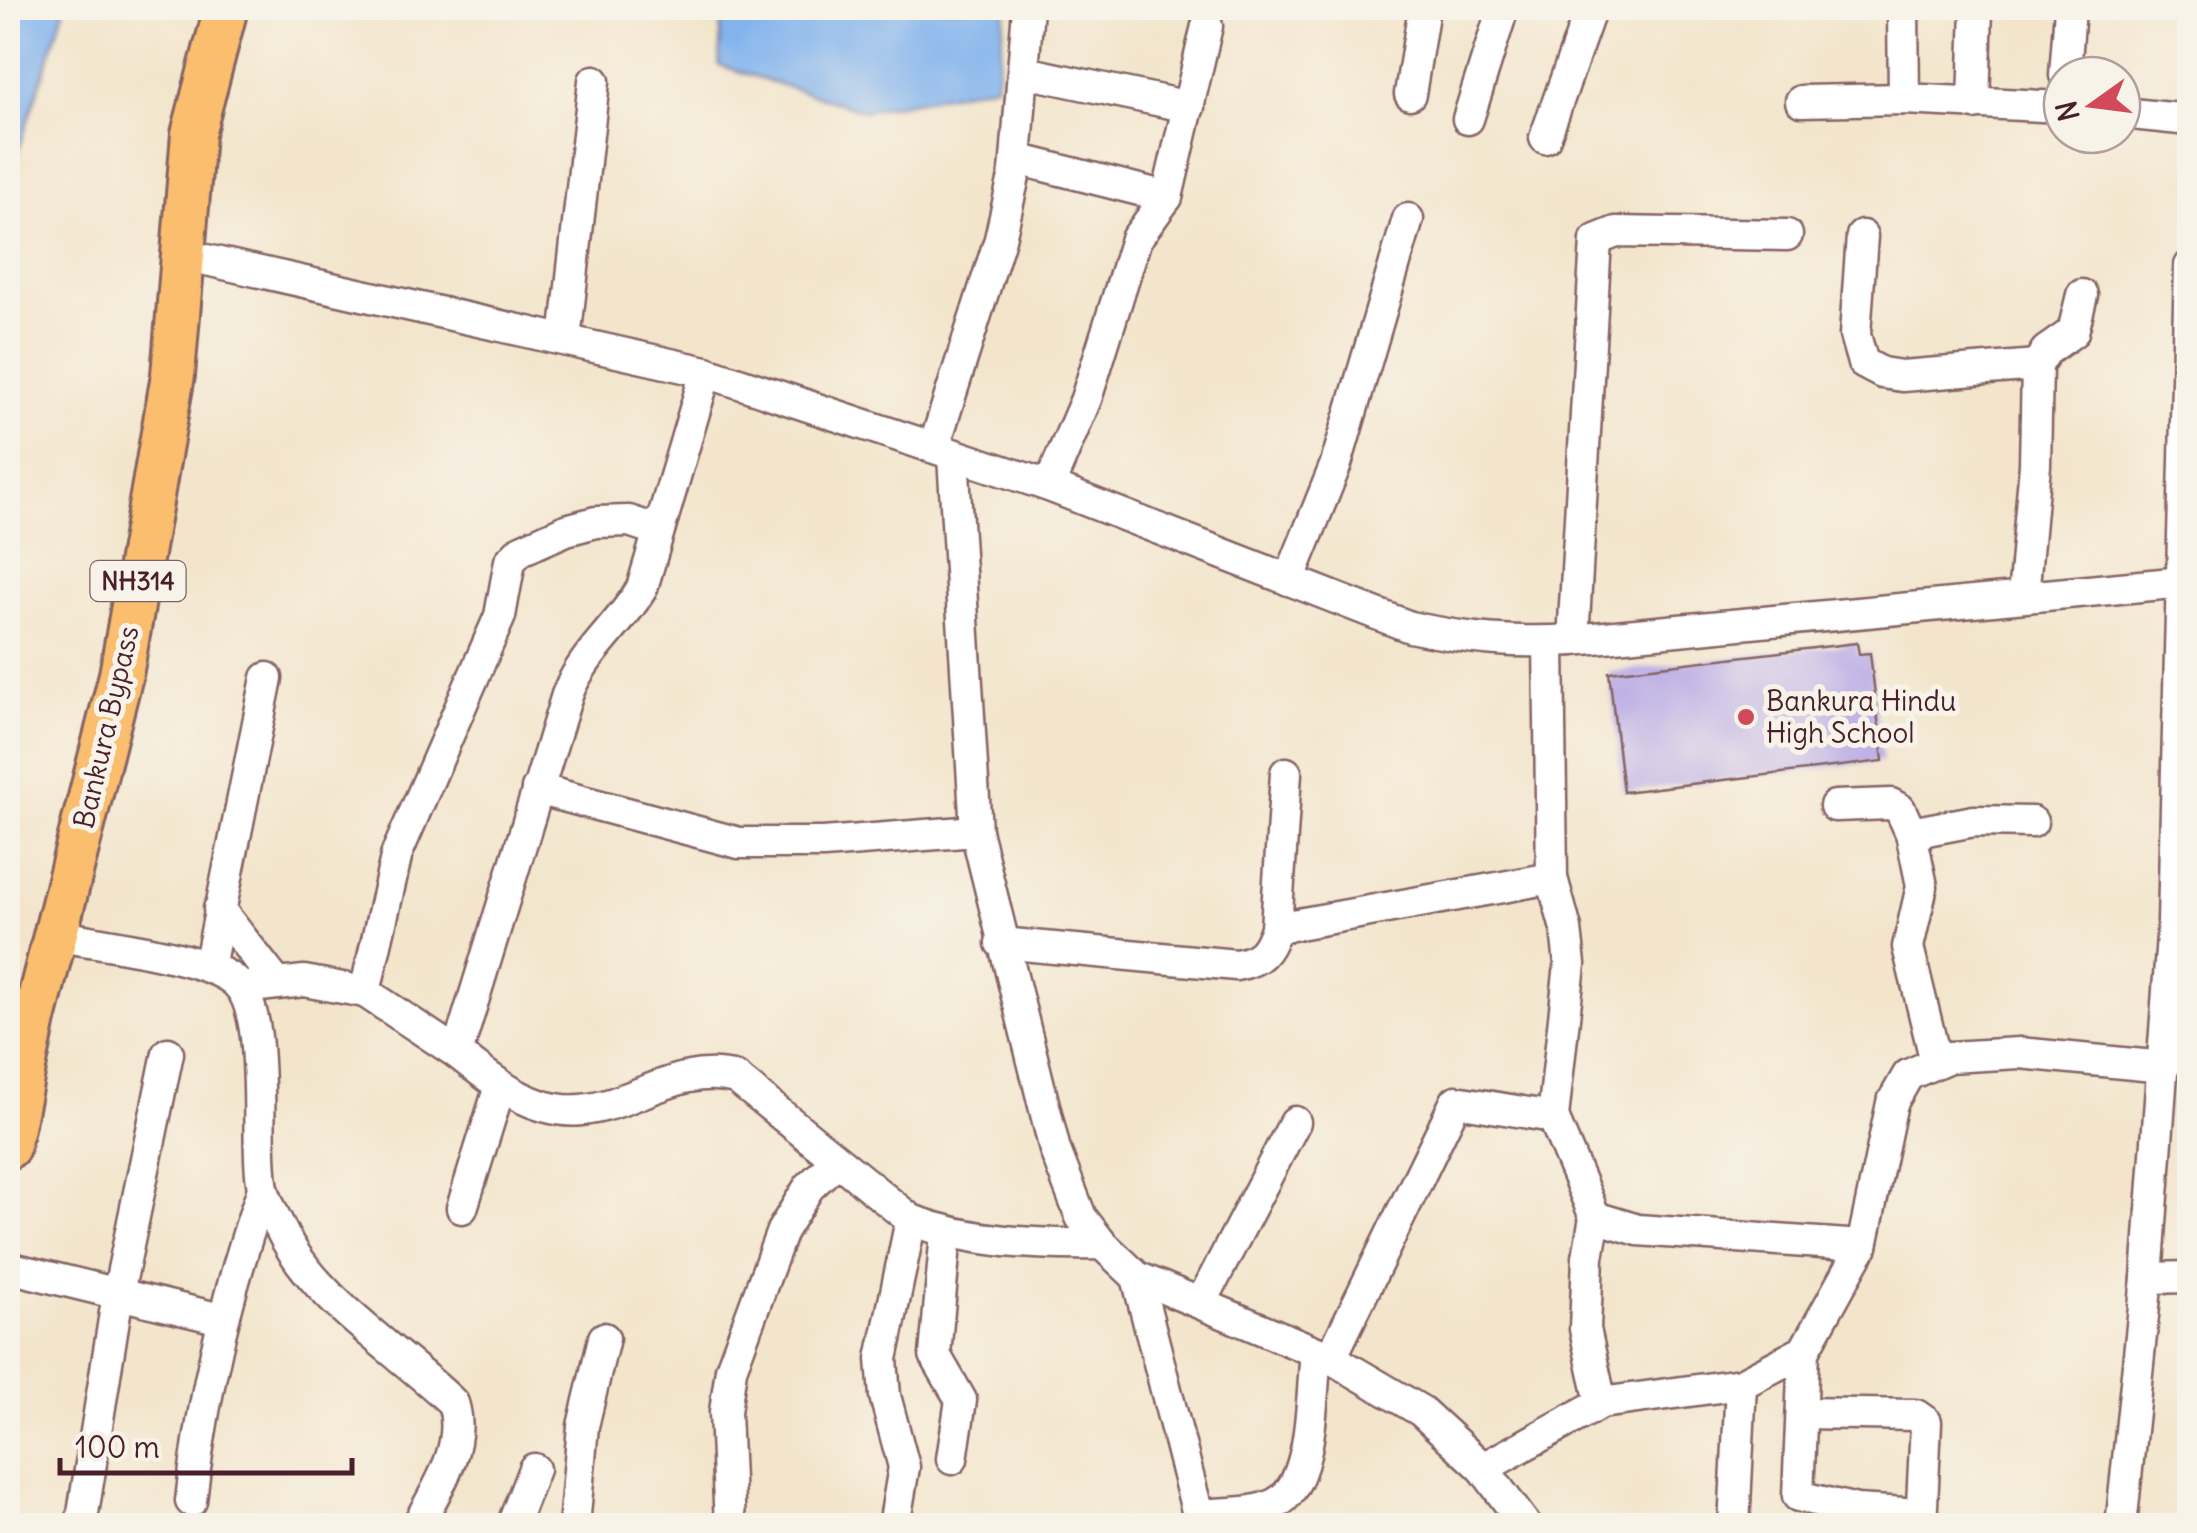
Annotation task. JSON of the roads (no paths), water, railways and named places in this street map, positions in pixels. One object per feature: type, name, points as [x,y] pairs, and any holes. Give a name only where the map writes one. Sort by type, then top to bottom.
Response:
[{"type":"highway","name":"Bankura Bypass","points":[[8,1147],[121,675],[173,375],[194,134],[226,8]]},
{"type":"street","points":[[1028,8],[1017,158],[1000,240],[944,451],[976,831],[1001,943],[1066,1188],[1102,1244],[1138,1277],[1324,1355],[1421,1412],[1483,1468],[1526,1526]]},
{"type":"street","points":[[1410,94],[1424,8]]},
{"type":"street","points":[[1468,119],[1503,8]]},
{"type":"street","points":[[1545,138],[1591,8]]},
{"type":"street","points":[[1903,8],[1904,99]]},
{"type":"street","points":[[1974,104],[1977,8]]},
{"type":"street","points":[[2066,55],[2070,8]]},
{"type":"street","points":[[1050,486],[1086,400],[1136,240],[1167,197],[1208,26]]},
{"type":"street","points":[[1025,72],[1188,106]]},
{"type":"street","points":[[564,340],[594,80]]},
{"type":"street","points":[[1801,101],[1904,99],[2042,106]]},
{"type":"street","points":[[2142,115],[2190,120]]},
{"type":"street","points":[[1017,158],[1167,197]]},
{"type":"street","points":[[1288,580],[1336,464],[1408,219]]},
{"type":"street","points":[[1601,1403],[1585,1329],[1588,1257],[1595,1218],[1553,1117],[1570,964],[1566,928],[1552,878],[1561,641],[1596,240],[1616,232],[1787,236]]},
{"type":"street","points":[[1862,236],[1855,334],[1863,363],[1882,373],[1902,376],[2037,365]]},
{"type":"street","points":[[184,255],[706,372],[1050,486],[1410,626],[1504,644],[2186,579]]},
{"type":"street","points":[[2121,1526],[2181,922],[2190,266]]},
{"type":"street","points":[[2023,597],[2035,465],[2037,365],[2046,351],[2073,332],[2082,295]]},
{"type":"street","points":[[458,1053],[536,789],[574,676],[642,588],[656,530],[706,372]]},
{"type":"street","points":[[365,992],[397,853],[500,616],[510,561],[522,550],[566,530],[596,522],[629,522],[656,530]]},
{"type":"street","points":[[208,967],[267,678]]},
{"type":"street","points":[[1001,943],[1236,965],[1261,958],[1276,928],[1286,773]]},
{"type":"street","points":[[536,789],[739,843],[823,843],[976,831]]},
{"type":"street","points":[[1834,806],[1891,804],[1900,809],[1911,832],[1922,886],[1910,931],[1910,965],[1936,1062]]},
{"type":"street","points":[[1911,832],[1974,822],[2032,822]]},
{"type":"street","points":[[1276,928],[1552,878]]},
{"type":"street","points":[[219,910],[275,982]]},
{"type":"street","points":[[56,935],[208,967],[242,988],[249,1001],[259,1078],[263,1189],[221,1319],[200,1420],[191,1501]]},
{"type":"street","points":[[242,988],[275,982],[328,983],[365,992],[405,1014],[500,1086],[550,1107],[582,1110],[649,1086],[703,1073],[721,1074],[754,1089],[911,1220],[946,1233],[1022,1244],[1102,1244]]},
{"type":"street","points":[[1804,1412],[1916,1414],[1926,1422],[1921,1520],[1798,1496],[1804,1350],[1862,1246],[1892,1103],[1908,1075],[1936,1062],[2019,1052],[2164,1067]]},
{"type":"street","points":[[81,1526],[118,1294],[168,1053]]},
{"type":"street","points":[[462,1208],[500,1086]]},
{"type":"street","points":[[1138,1277],[1200,1520],[1262,1508],[1286,1497],[1294,1487],[1304,1461],[1324,1355],[1456,1100],[1553,1117]]},
{"type":"street","points":[[1201,1304],[1295,1122]]},
{"type":"street","points":[[730,1526],[725,1412],[731,1370],[788,1219],[809,1187],[837,1161]]},
{"type":"street","points":[[263,1189],[282,1233],[314,1277],[453,1403],[457,1434],[444,1475],[418,1526]]},
{"type":"street","points":[[1595,1218],[1638,1230],[1862,1246]]},
{"type":"street","points":[[894,1526],[904,1467],[885,1396],[882,1359],[911,1220]]},
{"type":"street","points":[[946,1233],[934,1355],[961,1400],[952,1458]]},
{"type":"street","points":[[8,1266],[221,1319]]},
{"type":"street","points":[[2146,1278],[2190,1278]]},
{"type":"street","points":[[574,1526],[582,1426],[604,1338]]},
{"type":"street","points":[[1483,1468],[1601,1403],[1741,1384],[1804,1350]]},
{"type":"street","points":[[1734,1526],[1741,1384]]},
{"type":"street","points":[[512,1526],[534,1469]]},
{"type":"water","points":[[8,8],[65,8],[8,181]]},
{"type":"water","points":[[722,8],[1006,8],[996,85],[864,111],[719,65]]},
{"type":"place","name":"Bankura Hindu High School","points":[[1746,717]]}]
